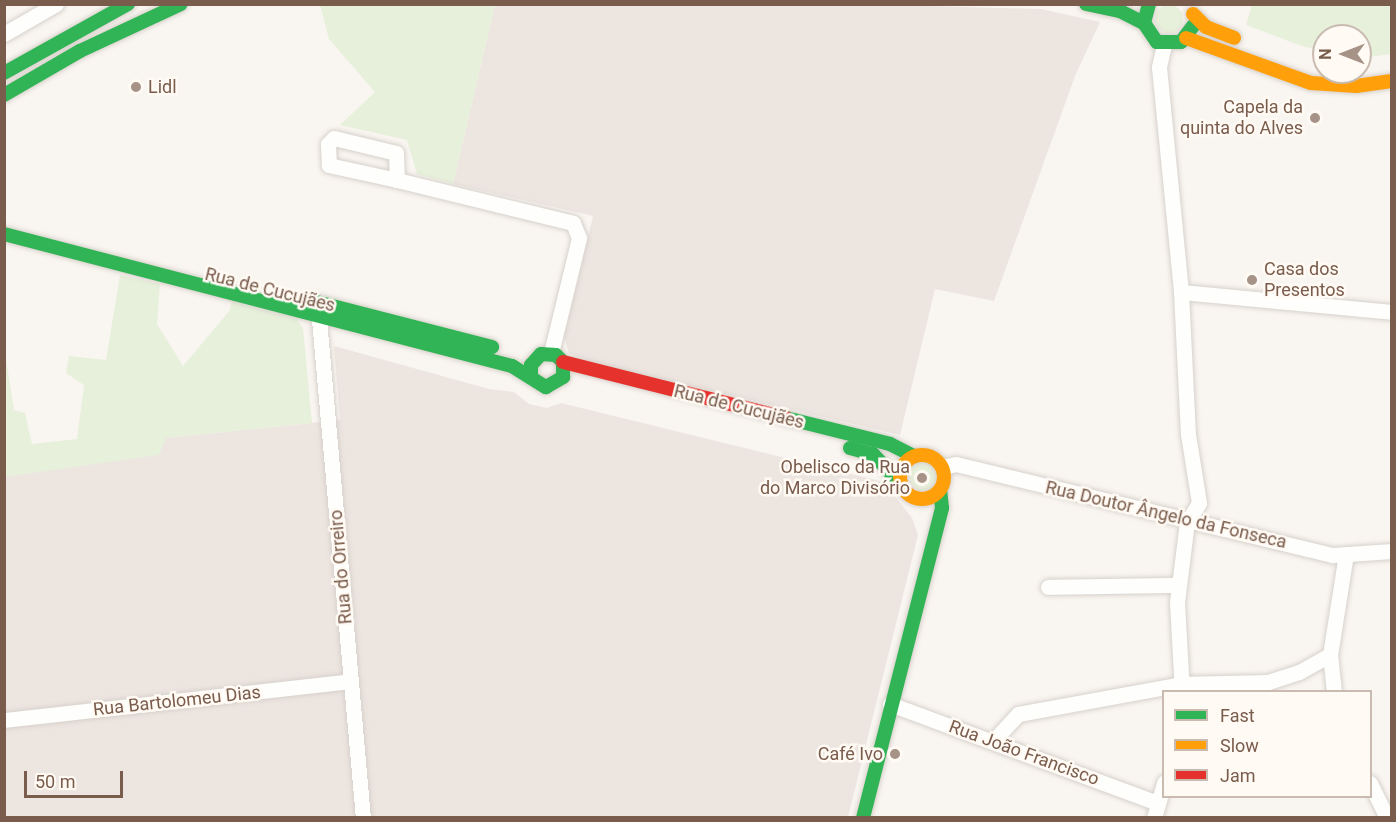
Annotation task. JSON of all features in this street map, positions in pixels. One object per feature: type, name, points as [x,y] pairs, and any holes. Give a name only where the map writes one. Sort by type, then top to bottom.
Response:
[{"type":"street","points":[[4,73],[128,4]]},
{"type":"street","points":[[4,95],[80,51],[181,4]]},
{"type":"street","points":[[1086,4],[1120,11],[1144,23]]},
{"type":"street","points":[[1149,4],[1144,23],[1150,37],[1164,45],[1186,38],[1311,83],[1356,86],[1392,81]]},
{"type":"street","points":[[4,34],[50,6]]},
{"type":"street","points":[[1186,38],[1192,29],[1191,9]]},
{"type":"street","points":[[1191,9],[1206,27],[1248,43]]},
{"type":"street","points":[[1164,45],[1159,67],[1181,292],[1188,434],[1199,503],[1187,522],[1178,585],[1181,688],[1268,682],[1299,672],[1330,655]]},
{"type":"street","points":[[1278,55],[1304,65]]},
{"type":"street","points":[[1372,70],[1392,67]]},
{"type":"street","points":[[397,180],[396,153],[334,138],[328,144],[330,165],[573,223],[579,238],[550,357]]},
{"type":"street","name":"Rua de Cucujães","points":[[4,223],[318,309],[512,366],[531,375],[546,387],[560,381],[579,382]]},
{"type":"street","name":"Rua de Cucujães","points":[[4,234],[318,309],[550,357],[890,444],[914,456]]},
{"type":"street","points":[[1181,292],[1392,312]]},
{"type":"street","name":"Rua do Orreiro","points":[[318,309],[363,818]]},
{"type":"street","points":[[531,375],[531,365],[550,357]]},
{"type":"street","points":[[550,357],[564,372],[560,381]]},
{"type":"street","name":"Rua de Cucujães","points":[[602,387],[873,454],[900,483]]},
{"type":"street","points":[[863,818],[932,536],[942,508],[940,490],[944,477],[942,467],[931,457],[914,456],[901,469],[900,483],[927,515],[932,536]]},
{"type":"street","name":"Rua Doutor Ângelo da Fonseca","points":[[942,467],[956,464],[1187,522],[1346,554],[1392,551]]},
{"type":"street","points":[[914,499],[929,499],[940,490]]},
{"type":"street","points":[[1334,690],[1330,655],[1346,554]]},
{"type":"street","points":[[1048,587],[1178,585]]},
{"type":"street","name":"Rua Bartolomeu Dias","points":[[4,720],[350,681]]},
{"type":"street","points":[[993,741],[1018,714],[1162,691]]},
{"type":"street","name":"Rua João Francisco","points":[[890,704],[993,741],[1156,810]]},
{"type":"street","points":[[1372,785],[1387,818]]},
{"type":"street","points":[[1156,810],[1162,789]]},
{"type":"shaded area","points":[[852,4],[1041,9],[1100,22],[1075,76],[994,301],[935,289],[900,435],[594,363],[569,353],[564,337],[593,216],[453,184],[495,5]]},
{"type":"shaded area","points":[[334,346],[489,389],[514,392],[529,404],[547,408],[561,403],[884,482],[912,518],[918,535],[848,817],[5,818],[5,467],[166,438],[340,420]]},
{"type":"green space","points":[[320,5],[495,5],[453,184],[417,174],[407,140],[340,125],[375,92],[329,39]]},
{"type":"green space","points":[[1169,5],[1179,9],[1183,19],[1179,29],[1169,33],[1159,29],[1155,19],[1159,9]]},
{"type":"green space","points":[[1252,5],[1391,5],[1391,54],[1372,56],[1372,24],[1312,24],[1312,49],[1246,25]]},
{"type":"green space","points":[[120,275],[160,284],[157,324],[183,366],[230,310],[232,301],[297,319],[303,328],[312,423],[166,438],[159,455],[5,477],[4,347],[14,410],[25,413],[32,444],[77,439],[84,385],[66,373],[69,356],[106,360]]},
{"type":"green space","points":[[924,461],[934,466],[939,476],[934,486],[924,491],[914,486],[909,476],[914,466]]},
{"type":"traffic: fast","points":[[4,73],[128,4]]},
{"type":"traffic: fast","points":[[4,95],[80,51],[181,4]]},
{"type":"traffic: fast","points":[[1086,4],[1120,11],[1144,23]]},
{"type":"traffic: fast","points":[[1149,4],[1144,23],[1157,42],[1181,42],[1193,26]]},
{"type":"traffic: fast","points":[[4,234],[512,366],[546,387],[563,377],[563,362],[556,355],[541,354],[531,365],[531,375]]},
{"type":"traffic: fast","points":[[313,301],[492,347]]},
{"type":"traffic: fast","points":[[786,418],[890,444],[914,456]]},
{"type":"traffic: fast","points":[[850,448],[873,454],[900,483]]},
{"type":"traffic: fast","points":[[863,818],[942,508],[940,490]]},
{"type":"traffic: slow","points":[[1193,14],[1206,27],[1234,38]]},
{"type":"traffic: slow","points":[[1186,38],[1311,83],[1356,86],[1392,81]]},
{"type":"traffic: slow","points":[[922,455],[931,456],[938,461],[943,468],[944,477],[943,486],[938,493],[931,498],[922,499],[913,498],[906,493],[901,486],[900,477],[901,468],[906,461],[913,456],[922,455]]},
{"type":"traffic: jam","points":[[563,362],[786,418]]},
{"type":"place","name":"Lidl","points":[[136,87]]},
{"type":"place","name":"Capela da quinta do Alves","points":[[1315,118]]},
{"type":"place","name":"Casa dos Presentos","points":[[1252,280]]},
{"type":"place","name":"Obelisco da Rua do Marco Divisório","points":[[922,478]]},
{"type":"place","name":"Café Ivo","points":[[895,754]]}]
